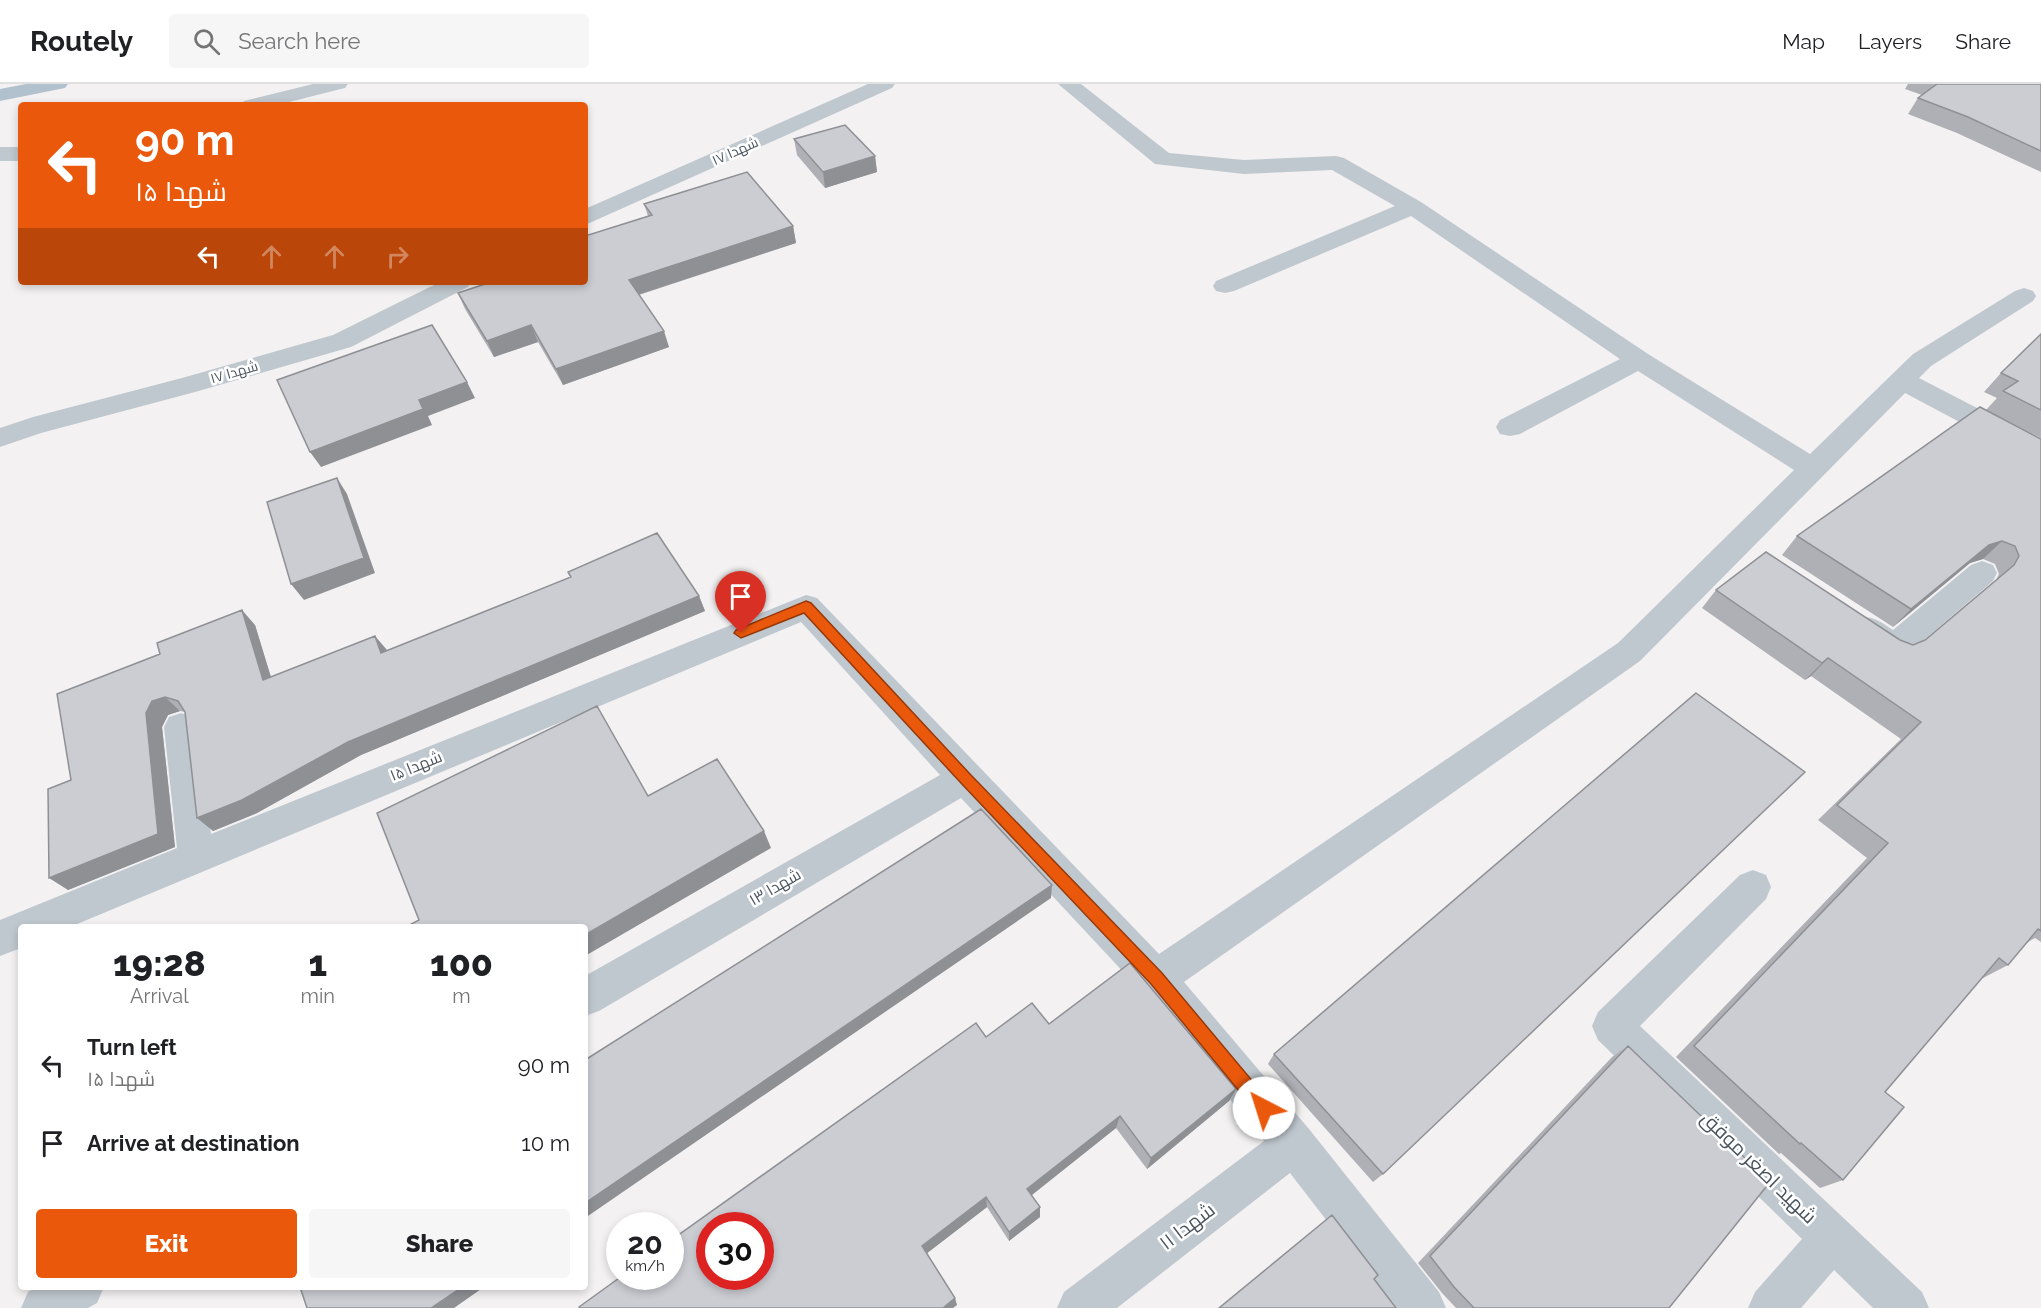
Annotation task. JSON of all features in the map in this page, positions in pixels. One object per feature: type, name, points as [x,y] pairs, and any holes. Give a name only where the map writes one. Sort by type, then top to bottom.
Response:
[{"type":"main road","points":[[0,95],[58,84]]},
{"type":"street","points":[[263,102],[338,84]]},
{"type":"street","name":"شهدا ۱۷","points":[[588,217],[885,84]]},
{"type":"street","points":[[1068,84],[1164,159],[1244,166],[1336,163],[1413,207],[1639,360],[1811,468]]},
{"type":"street","points":[[0,154],[18,154]]},
{"type":"street","points":[[1225,286],[1413,207]]},
{"type":"street","name":"شهدا ۱۷","points":[[0,438],[33,426],[186,386],[342,341],[453,285]]},
{"type":"street","points":[[1156,979],[1629,652],[1811,468],[1922,360],[2035,295]]},
{"type":"street","points":[[1510,426],[1639,360]]},
{"type":"street","points":[[1902,380],[2041,453]]},
{"type":"street","points":[[1737,543],[1766,562]]},
{"type":"street","points":[[1845,614],[1894,647],[1982,573]]},
{"type":"street","name":"شهدا ۱۵","points":[[34,924],[806,606],[965,778]]},
{"type":"street","points":[[181,727],[196,856]]},
{"type":"street","points":[[965,778],[1156,979],[1294,1144],[1424,1308]]},
{"type":"street","name":"شهدا ۱۳","points":[[588,994],[965,778]]},
{"type":"street","name":"شهید اصغر موفق","points":[[1752,887],[1612,1026],[1906,1308]]},
{"type":"street","points":[[0,939],[18,931]]},
{"type":"street","name":"شهدا ۱۱","points":[[1080,1308],[1294,1144]]},
{"type":"street","points":[[1771,1308],[1833,1238]]},
{"type":"street","points":[[44,1308],[76,1290]]},
{"type":"building","points":[[1937,84],[2041,84],[2041,151],[1968,117],[1918,98]]},
{"type":"building","points":[[845,125],[875,156],[823,172],[794,139]]},
{"type":"building","points":[[747,172],[793,226],[629,280],[664,331],[556,369],[531,325],[487,341],[458,293],[482,285],[588,285],[588,235],[652,215],[644,204]]},
{"type":"building","points":[[432,325],[467,382],[419,400],[423,409],[310,452],[277,380]]},
{"type":"building","points":[[2041,334],[2041,410],[2003,391],[2018,381],[2001,373]]},
{"type":"building","points":[[1980,407],[2041,439],[2041,931],[2038,929],[2008,965],[1999,958],[1885,1092],[1904,1107],[1843,1180],[1800,1144],[1694,1046],[1888,843],[1837,805],[1921,722],[1828,658],[1822,663],[1716,590],[1766,552],[1900,640],[1913,645],[1925,640],[2014,565],[2019,556],[2015,546],[2002,541],[1989,545],[1911,609],[1797,536]]},
{"type":"building","points":[[337,478],[364,558],[291,584],[267,502]]},
{"type":"building","points":[[657,533],[699,596],[348,742],[242,800],[197,818],[185,712],[178,701],[165,697],[152,701],[146,713],[158,834],[49,878],[48,789],[71,780],[57,694],[160,654],[157,643],[242,610],[263,680],[375,636],[381,653],[571,577],[568,572]]},
{"type":"building","points":[[1696,693],[1805,772],[1383,1174],[1274,1054]]},
{"type":"building","points":[[597,706],[648,796],[717,759],[764,831],[588,933],[588,924],[412,924],[419,920],[377,813]]},
{"type":"building","points":[[981,809],[1052,885],[588,1201],[588,1058]]},
{"type":"building","points":[[1130,963],[1236,1089],[1151,1158],[1120,1116],[1027,1189],[1040,1207],[1009,1232],[986,1197],[922,1246],[955,1298],[943,1308],[579,1307],[606,1288],[606,1290],[684,1290],[684,1231],[696,1222],[696,1290],[774,1290],[774,1212],[711,1212],[976,1023],[986,1037],[1032,1003],[1049,1024]]},
{"type":"building","points":[[1628,1046],[1770,1182],[1669,1308],[1474,1308],[1430,1256]]},
{"type":"building","points":[[1332,1215],[1378,1275],[1374,1279],[1396,1308],[1219,1308]]},
{"type":"building","points":[[301,1290],[458,1290],[431,1308],[307,1308]]},
{"type":"route","points":[[741,633],[806,606],[1156,979],[1264,1108]]}]
